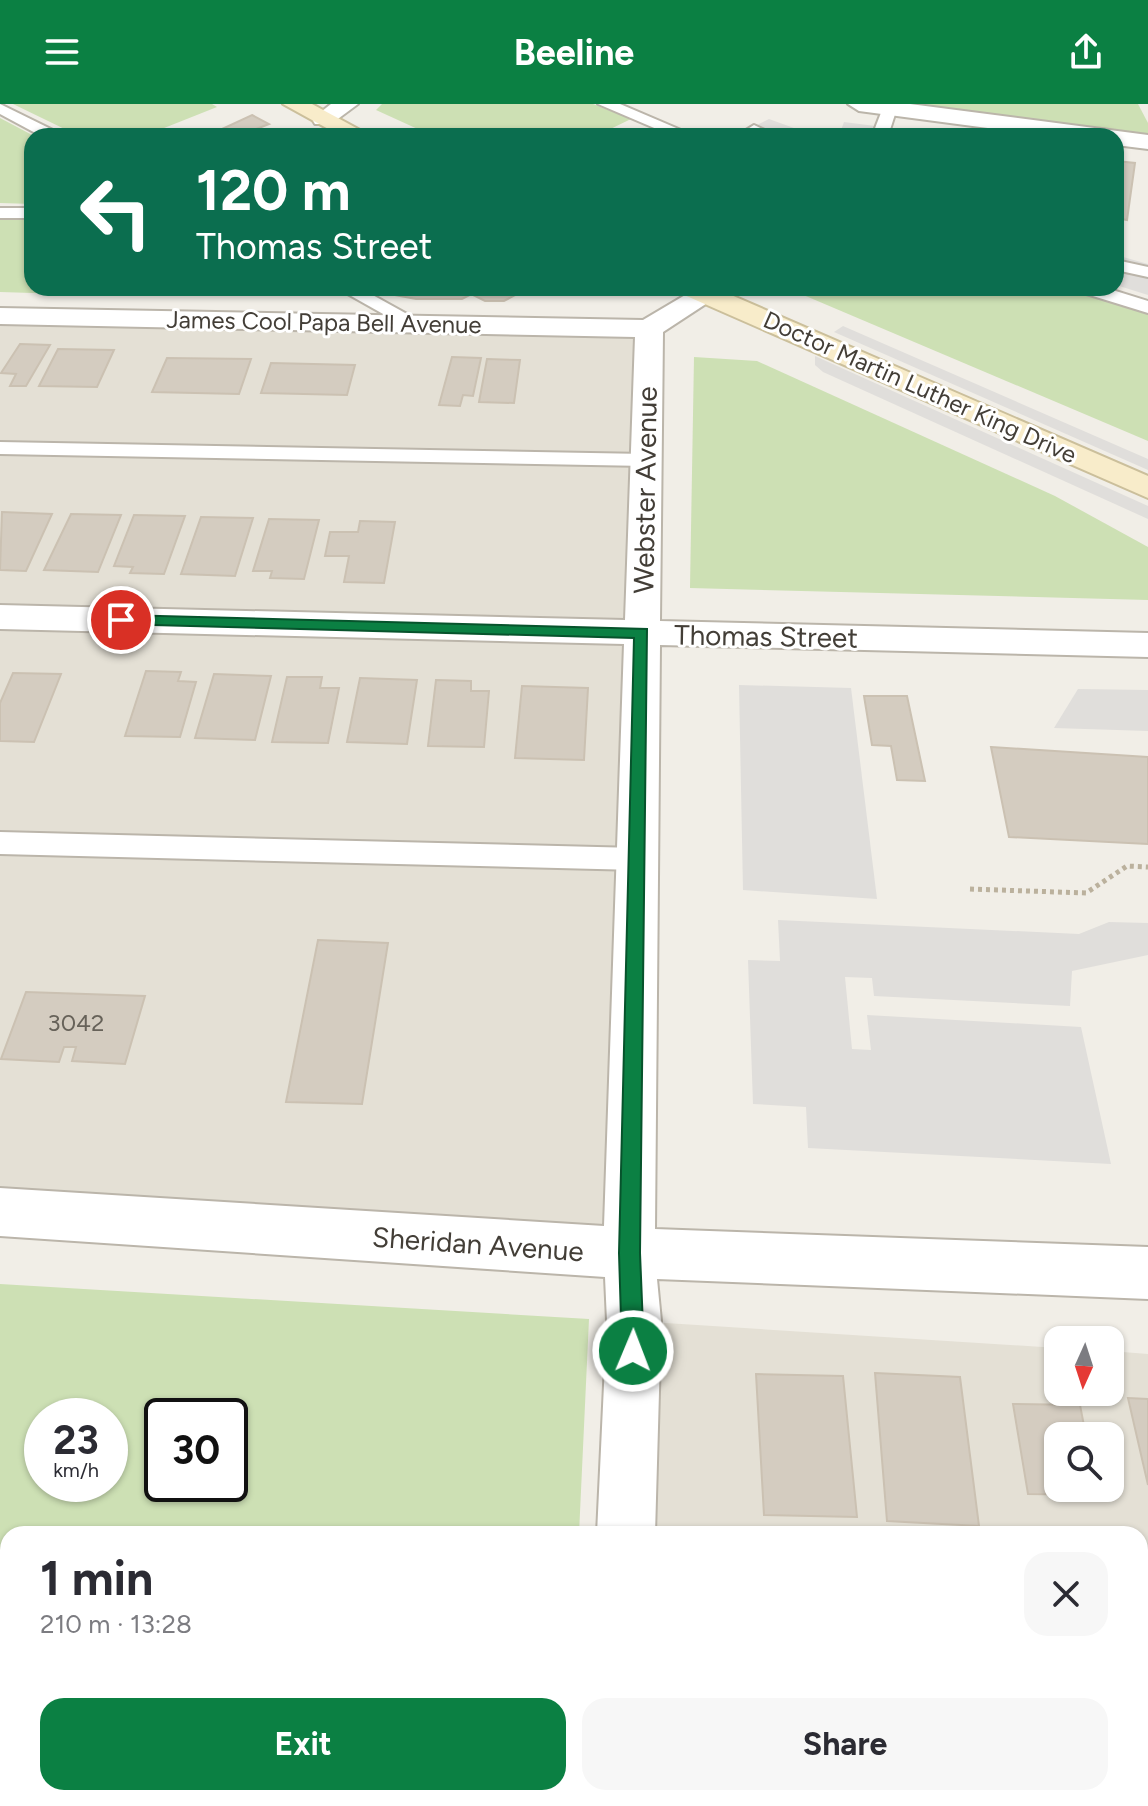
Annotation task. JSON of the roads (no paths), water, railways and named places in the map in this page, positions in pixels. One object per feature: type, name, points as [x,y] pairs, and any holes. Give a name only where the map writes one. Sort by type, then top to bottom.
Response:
[{"type":"main road","points":[[294,104],[342,128]]},
{"type":"main road","name":"Doctor Martin Luther King Drive","points":[[711,296],[1148,488]]},
{"type":"street","points":[[323,119],[347,104]]},
{"type":"street","points":[[859,104],[1040,128]]},
{"type":"street","points":[[1124,139],[1148,142]]},
{"type":"street","points":[[649,329],[693,296]]},
{"type":"street","name":"James Cool Papa Bell Avenue","points":[[0,316],[649,329]]},
{"type":"street","name":"Webster Avenue","points":[[626,1526],[634,1321],[629,1253],[649,329]]},
{"type":"street","name":"Thomas Street","points":[[0,617],[1148,645]]},
{"type":"street","name":"Sheridan Avenue","points":[[0,1212],[629,1253],[1148,1273]]},
{"type":"lane","points":[[606,104],[667,128]]},
{"type":"lane","points":[[0,108],[38,128]]},
{"type":"lane","points":[[883,128],[889,108]]},
{"type":"lane","points":[[0,213],[24,213]]},
{"type":"lane","points":[[1124,267],[1148,272]]},
{"type":"lane","points":[[361,296],[415,324]]},
{"type":"lane","points":[[1113,296],[1148,307]]},
{"type":"lane","points":[[0,448],[646,460]]},
{"type":"lane","points":[[0,843],[637,859]]}]
